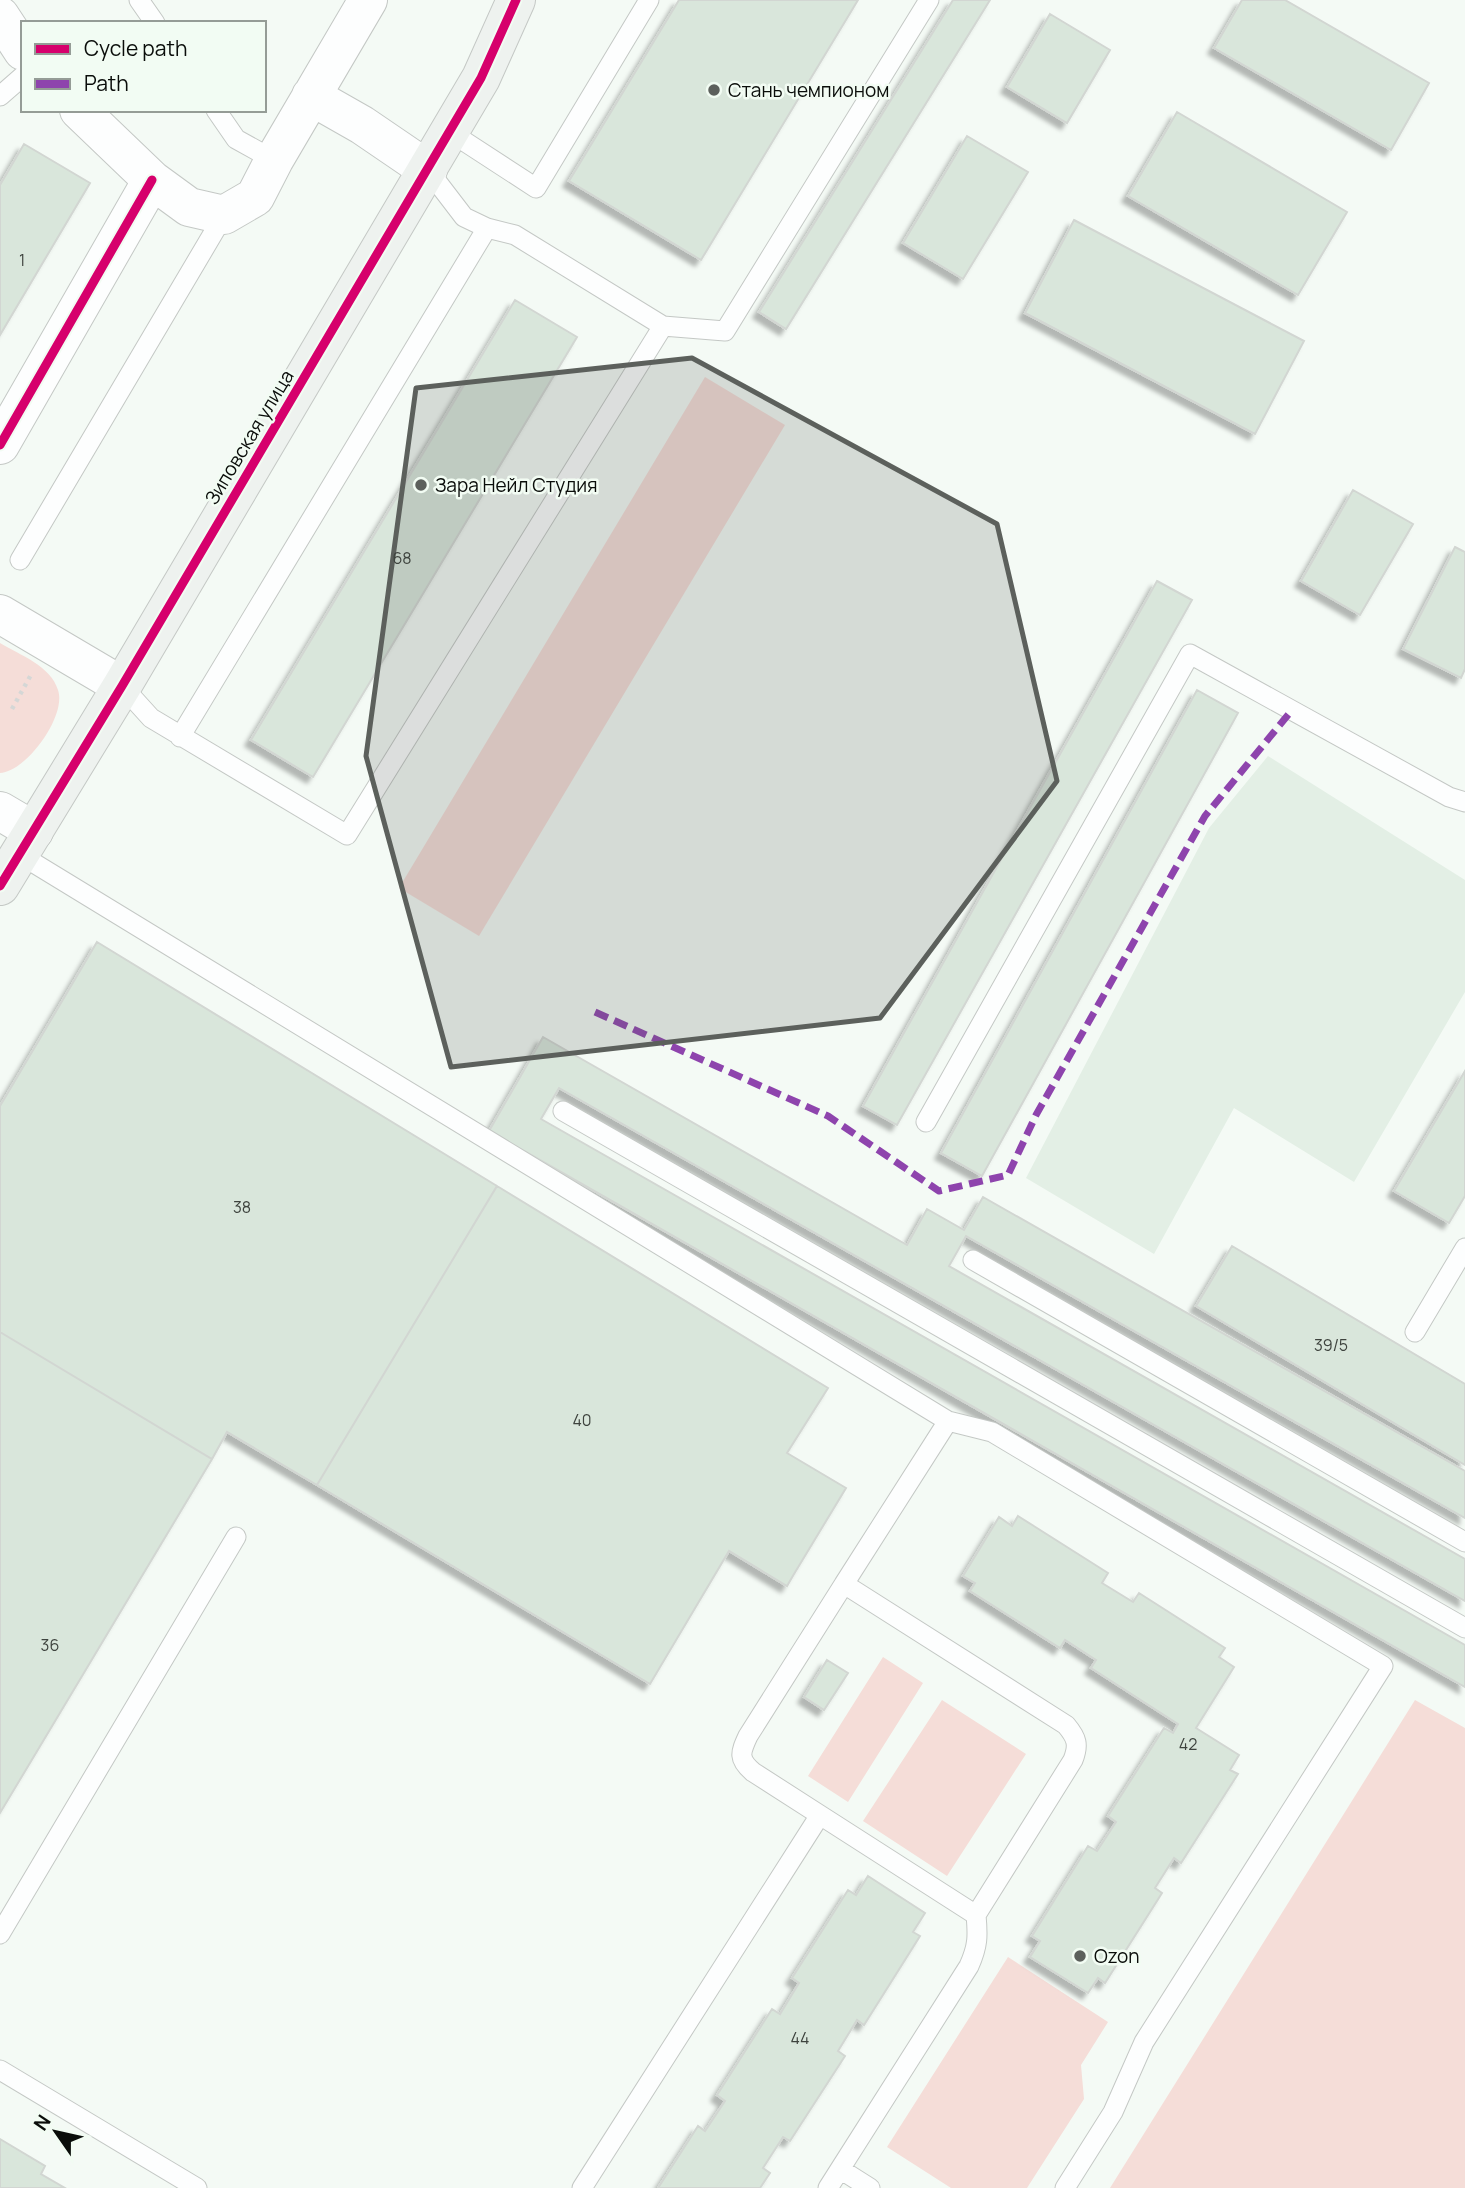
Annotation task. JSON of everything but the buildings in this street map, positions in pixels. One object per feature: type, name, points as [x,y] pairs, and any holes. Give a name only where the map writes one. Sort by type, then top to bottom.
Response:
[{"type":"street","points":[[81,112],[152,180],[189,207],[224,215],[255,197],[368,0]]},
{"type":"street","name":"Зиповская улица","points":[[18,857],[428,170],[481,78],[516,0]]},
{"type":"street","name":"Зиповская улица","points":[[481,78],[541,0]]},
{"type":"street","points":[[0,16],[21,48]]},
{"type":"street","points":[[311,96],[362,125],[428,170]]},
{"type":"street","points":[[0,445],[152,180]]},
{"type":"street","points":[[0,614],[122,686]]},
{"type":"street","points":[[0,811],[18,857]]},
{"type":"lane","points":[[139,0],[154,21]]},
{"type":"lane","points":[[450,132],[536,188],[649,0]]},
{"type":"lane","points":[[428,170],[464,217],[487,228],[515,235],[663,326],[725,331],[929,0]]},
{"type":"lane","points":[[0,96],[21,78]]},
{"type":"lane","points":[[217,112],[236,139],[274,160]]},
{"type":"lane","points":[[20,560],[224,215]]},
{"type":"lane","points":[[180,737],[487,228]]},
{"type":"lane","points":[[122,686],[150,718],[347,835],[663,326]]},
{"type":"lane","points":[[926,1122],[1190,654],[1448,797],[1465,802]]},
{"type":"lane","points":[[18,857],[948,1421],[992,1432],[1383,1666],[1144,2042],[1114,2112],[1065,2188]]},
{"type":"lane","points":[[563,1111],[1465,1628]]},
{"type":"lane","points":[[1415,1332],[1465,1248]]},
{"type":"lane","points":[[973,1260],[1465,1542]]},
{"type":"lane","points":[[948,1421],[741,1751],[744,1764],[753,1772],[976,1915]]},
{"type":"lane","points":[[0,1934],[236,1537]]},
{"type":"lane","points":[[828,2188],[969,1966],[977,1950],[976,1915],[1078,1748],[1076,1737],[1066,1725],[844,1584]]},
{"type":"lane","points":[[582,2188],[820,1815]]},
{"type":"lane","points":[[0,2070],[197,2188]]},
{"type":"lane","points":[[840,2169],[870,2188]]},
{"type":"highlighted area","points":[[692,358],[997,524],[1057,781],[880,1018],[451,1067],[366,756],[416,388]]},
{"type":"shaded area","points":[[705,377],[785,425],[479,936],[399,888]]},
{"type":"shaded area","points":[[0,643],[34,662],[49,674],[58,690],[59,701],[56,714],[42,741],[21,763],[0,773]]},
{"type":"shaded area","points":[[1268,756],[1465,880],[1465,992],[1354,1182],[1234,1108],[1154,1254],[1026,1178],[1209,828]]},
{"type":"shaded area","points":[[883,1657],[923,1683],[848,1802],[808,1776]]},
{"type":"shaded area","points":[[942,1700],[1026,1754],[947,1876],[863,1821]]},
{"type":"shaded area","points":[[1415,1700],[1465,1728],[1465,2188],[1110,2188]]},
{"type":"shaded area","points":[[1008,1957],[1108,2022],[1081,2065],[1084,2099],[1027,2188],[951,2188],[887,2147]]},
{"type":"marked path","points":[[595,1012],[828,1116],[939,1191],[1008,1175],[1036,1115],[1205,816],[1292,710]]},
{"type":"cycle path","points":[[0,886],[122,686],[481,78],[516,0]]},
{"type":"cycle path","points":[[0,445],[152,180]]},
{"type":"place","name":"Стань чемпионом","points":[[714,90]]},
{"type":"place","name":"Зара Нейл Студия","points":[[421,485]]},
{"type":"place","name":"Ozon","points":[[1080,1956]]}]
